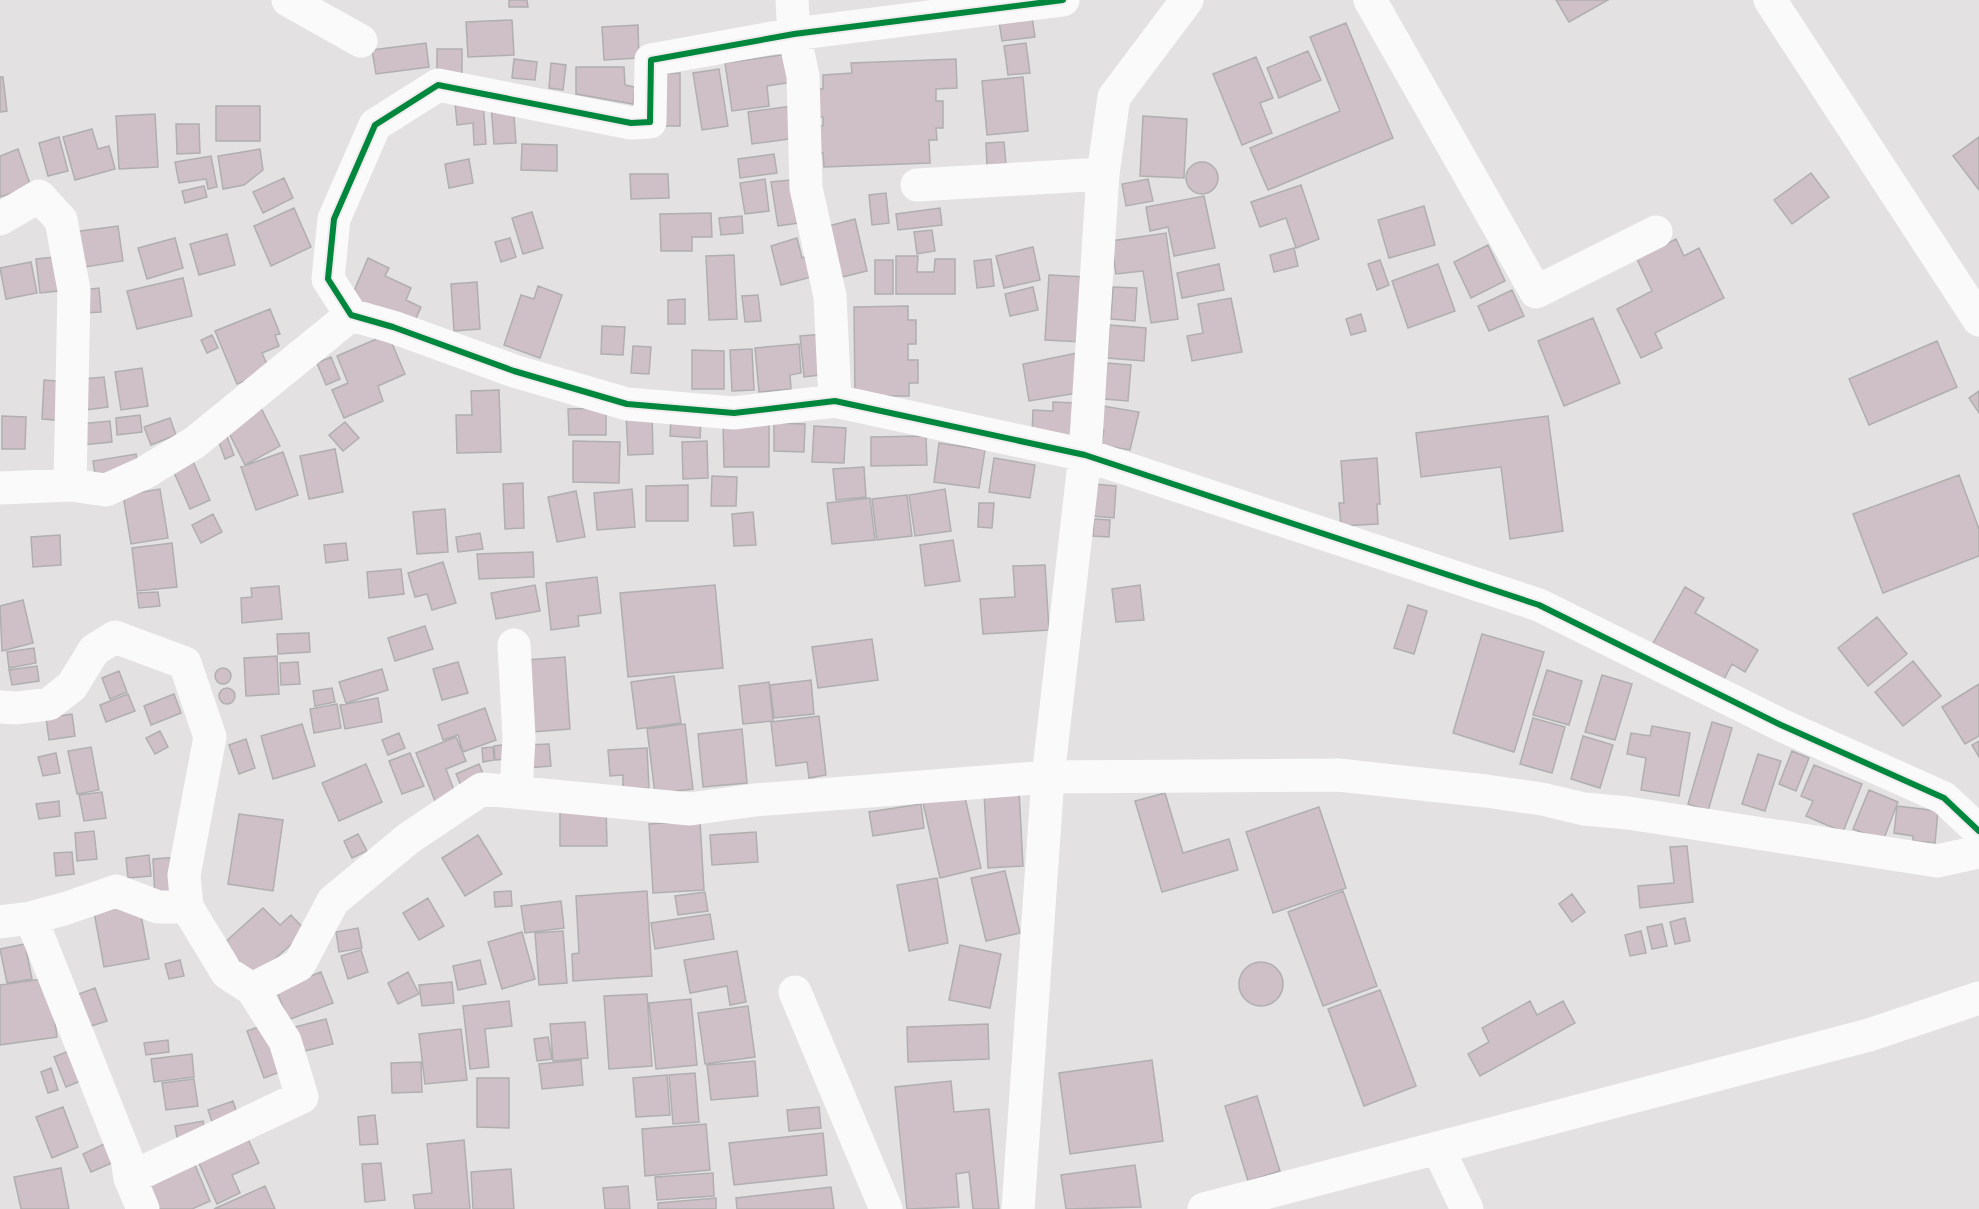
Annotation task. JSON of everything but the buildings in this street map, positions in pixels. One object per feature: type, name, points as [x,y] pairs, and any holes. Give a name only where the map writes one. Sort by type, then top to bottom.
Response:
[{"type":"street","points":[[288,0],[361,41]]},
{"type":"street","points":[[792,0],[794,34],[803,76],[806,188],[830,296],[835,401]]},
{"type":"street","points":[[1063,0],[794,34],[651,60],[650,122],[631,123],[438,85],[375,125],[334,219],[328,279],[351,315],[514,371],[627,404],[734,413],[835,401],[1084,455],[1539,604],[1781,725],[1944,798],[1979,831]]},
{"type":"street","points":[[1018,1209],[1047,777],[1084,455],[1103,174],[1114,97],[1187,0]]},
{"type":"street","points":[[1370,0],[1536,292],[1656,232]]},
{"type":"street","points":[[1770,0],[1979,320]]},
{"type":"street","points":[[917,185],[1103,174]]},
{"type":"street","points":[[0,219],[39,196],[61,220],[74,290],[70,485]]},
{"type":"street","points":[[0,488],[70,485],[106,490],[144,473],[194,442],[351,315]]},
{"type":"street","points":[[0,706],[17,708],[49,704],[72,686],[94,650],[115,638],[185,663],[210,737],[184,875],[188,907],[227,973],[252,989],[285,1041],[302,1097],[130,1178]]},
{"type":"street","points":[[514,645],[519,737],[516,792]]},
{"type":"street","points":[[252,989],[299,965],[333,902],[409,838],[482,789],[690,809],[766,799],[1047,777],[1338,775],[1508,794],[1584,809],[1628,813],[1937,861],[1979,852]]},
{"type":"street","points":[[143,1209],[130,1178],[127,1159],[15,920],[117,891],[158,907],[188,907]]},
{"type":"street","points":[[795,992],[886,1209]]},
{"type":"street","points":[[1204,1209],[1869,1035],[1979,998]]},
{"type":"street","points":[[1438,1148],[1467,1209]]},
{"type":"cycle path","points":[[1063,0],[794,34],[651,60],[650,122],[631,123],[438,85],[375,125],[334,219],[328,279],[351,315],[393,327],[514,371],[627,404],[734,413],[835,401],[1085,455],[1539,605],[1781,725],[1944,798],[1979,831]]}]
